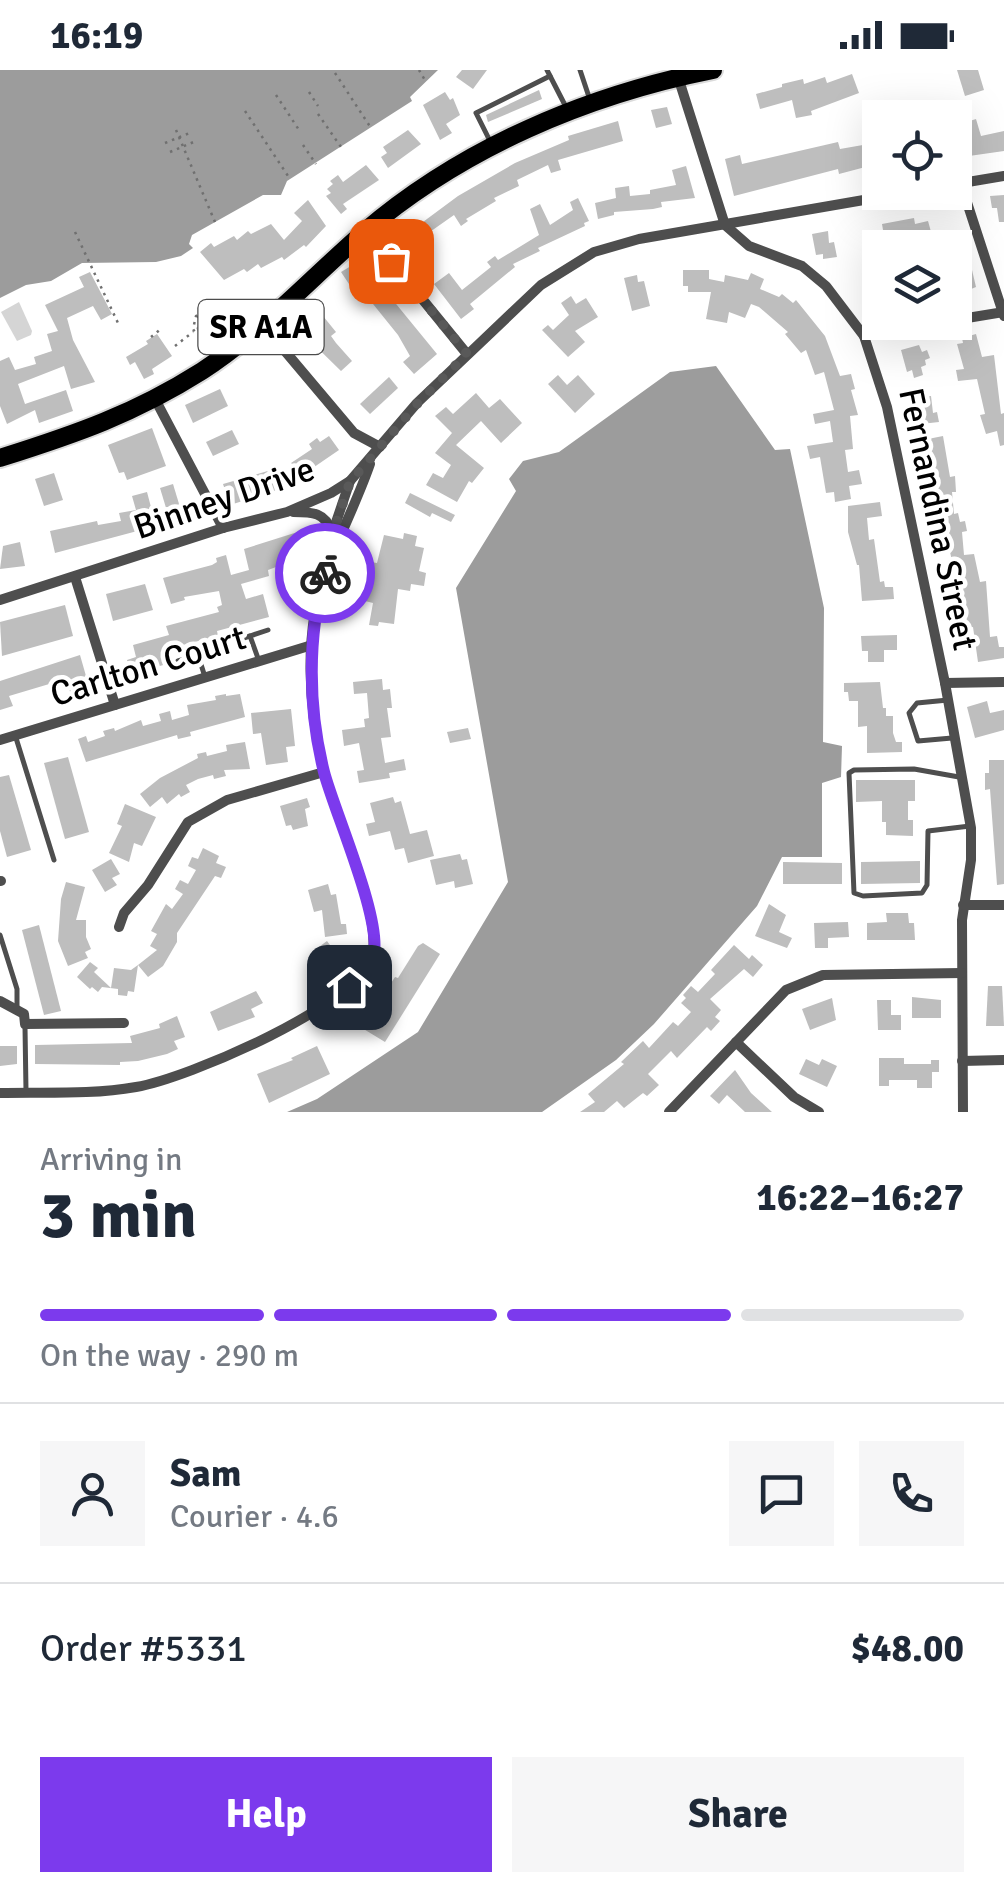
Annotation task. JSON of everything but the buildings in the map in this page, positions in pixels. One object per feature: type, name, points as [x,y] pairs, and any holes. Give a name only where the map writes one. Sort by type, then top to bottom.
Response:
[{"type":"main road","name":"SR A1A","points":[[0,458],[122,416],[233,350],[366,230],[493,146],[568,112],[686,74],[713,70]]},
{"type":"street","points":[[686,74],[725,225]]},
{"type":"street","points":[[972,182],[1004,176]]},
{"type":"street","name":"Binney Drive","points":[[0,600],[223,528],[287,512],[350,482],[418,403],[467,354],[541,285],[594,252],[639,238],[862,201]]},
{"type":"street","points":[[967,210],[1004,313],[972,318]]},
{"type":"street","name":"Fernandina Street","points":[[725,225],[748,246],[802,266],[826,286],[862,333]]},
{"type":"street","points":[[366,230],[467,354]]},
{"type":"street","points":[[0,1092],[102,1092],[158,1083],[248,1048],[349,987],[372,957],[374,928],[324,772],[314,702],[312,645],[318,597],[327,567],[377,450],[354,433],[263,325]]},
{"type":"street","name":"Fernandina Street","points":[[865,340],[887,407],[971,826],[972,860],[964,905],[962,973],[963,1112]]},
{"type":"street","points":[[154,399],[223,528]]},
{"type":"street","points":[[327,567],[332,533],[350,482]]},
{"type":"street","points":[[287,512],[324,517],[332,533]]},
{"type":"street","points":[[75,577],[115,705]]},
{"type":"street","name":"Carlton Court","points":[[0,740],[312,645]]},
{"type":"street","points":[[945,683],[1004,682]]},
{"type":"street","points":[[119,927],[188,822],[227,800],[324,772]]},
{"type":"street","points":[[964,905],[1004,904]]},
{"type":"street","points":[[669,1112],[786,990],[804,980],[823,975],[962,973]]},
{"type":"street","points":[[0,1001],[24,1014],[25,1024],[124,1022]]},
{"type":"street","points":[[736,1042],[794,1097],[819,1112]]},
{"type":"street","points":[[962,1061],[1004,1060]]},
{"type":"lane","points":[[580,70],[592,104]]},
{"type":"lane","points":[[493,146],[476,113],[549,73],[568,112]]},
{"type":"lane","points":[[238,640],[268,630]]},
{"type":"lane","points":[[250,636],[259,661]]},
{"type":"lane","points":[[178,661],[218,650]]},
{"type":"lane","points":[[198,655],[206,678]]},
{"type":"lane","points":[[948,700],[917,704],[910,713],[918,740],[955,738]]},
{"type":"lane","points":[[14,735],[54,860]]},
{"type":"lane","points":[[962,777],[914,769],[849,773],[854,893],[863,896],[925,890],[928,831],[971,826]]},
{"type":"lane","points":[[0,935],[17,989],[17,1010]]},
{"type":"lane","points":[[25,1024],[26,1092]]},
{"type":"path","points":[[419,70],[426,82]]},
{"type":"path","points":[[335,72],[370,128]]},
{"type":"path","points":[[309,92],[318,106]]},
{"type":"path","points":[[276,95],[299,130]]},
{"type":"path","points":[[245,111],[290,179]]},
{"type":"path","points":[[318,114],[341,148]]},
{"type":"path","points":[[176,130],[215,222]]},
{"type":"path","points":[[166,143],[192,132]]},
{"type":"path","points":[[170,152],[196,141]]},
{"type":"path","points":[[303,145],[316,164]]},
{"type":"path","points":[[76,232],[118,323]]},
{"type":"path","points":[[210,307],[212,301]]},
{"type":"path","points":[[195,332],[201,336],[216,331],[229,322],[232,312],[224,304],[196,316]]},
{"type":"path","points":[[196,316],[198,320],[203,316]]},
{"type":"path","points":[[195,332],[196,316]]},
{"type":"path","points":[[152,337],[162,328]]},
{"type":"path","points":[[216,331],[225,344]]},
{"type":"path","points":[[174,346],[195,332]]},
{"type":"shaded area","points":[[0,70],[438,70],[410,97],[412,101],[287,181],[281,195],[263,195],[192,235],[189,244],[193,248],[181,256],[156,262],[82,263],[51,281],[26,285],[0,298]]},
{"type":"shaded area","points":[[19,302],[32,331],[17,341],[1,312]]},
{"type":"shaded area","points":[[716,366],[775,450],[790,449],[824,608],[823,742],[842,746],[841,777],[822,783],[822,857],[782,857],[757,906],[654,1024],[616,1060],[542,1112],[287,1112],[317,1099],[418,1032],[508,882],[456,588],[516,491],[509,479],[523,461],[559,452],[670,372]]},
{"type":"way so far","points":[[325,573],[327,550],[350,482],[418,403],[467,354],[391,261]]},
{"type":"route","points":[[325,573],[312,645],[318,740],[324,772],[374,928],[372,957],[349,987]]}]
